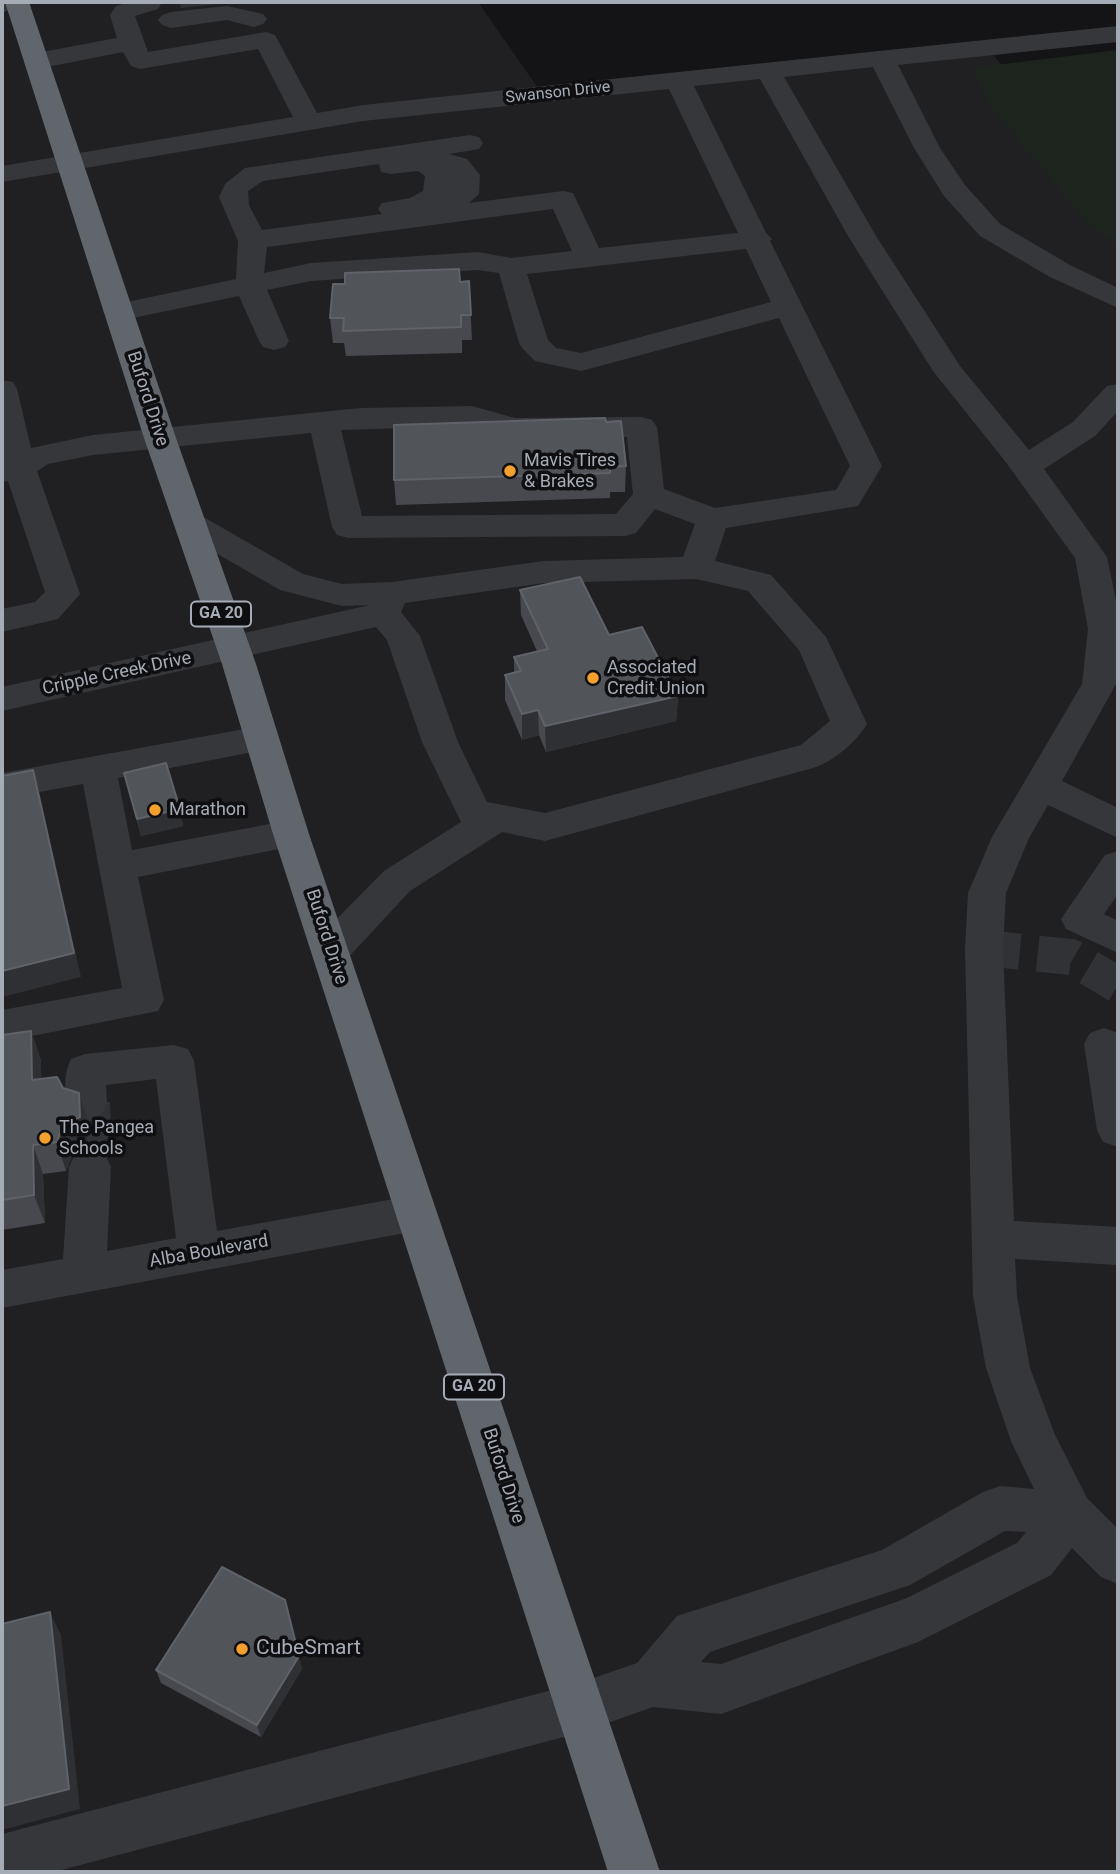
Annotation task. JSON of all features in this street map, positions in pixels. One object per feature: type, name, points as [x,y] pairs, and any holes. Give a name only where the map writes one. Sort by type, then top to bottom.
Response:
[{"type":"highway","name":"Buford Drive","points":[[17,2],[160,438],[233,648],[291,834],[634,1872]]},
{"type":"street","points":[[2,5],[17,2]]},
{"type":"street","points":[[37,61],[129,37],[161,10],[227,13],[254,20],[309,122]]},
{"type":"street","points":[[129,37],[140,61],[254,20]]},
{"type":"street","name":"Swanson Drive","points":[[2,174],[309,122],[454,104],[1118,34]]},
{"type":"street","points":[[882,59],[927,148],[954,190],[990,230],[1060,271],[1118,299]]},
{"type":"street","points":[[768,71],[862,236],[948,371],[1025,467],[1091,557],[1105,629],[1109,688],[1040,786],[1011,837],[987,893],[984,948],[995,1296],[1008,1367],[1034,1441],[1070,1514],[1118,1561]]},
{"type":"street","points":[[649,495],[713,519],[847,499],[866,466],[758,239],[678,80]]},
{"type":"street","points":[[454,104],[470,143],[503,207]]},
{"type":"street","points":[[274,341],[250,284],[252,240],[232,198],[239,182],[255,174],[470,143]]},
{"type":"street","points":[[255,174],[276,180],[424,162],[439,174],[440,186],[433,199],[416,206],[309,220],[288,237]]},
{"type":"street","points":[[252,240],[563,200],[590,259]]},
{"type":"street","points":[[118,312],[311,272],[478,261],[511,267],[758,239]]},
{"type":"street","points":[[511,267],[534,343],[547,355],[581,362],[789,306]]},
{"type":"street","points":[[2,389],[11,470],[63,594],[46,611],[2,620]]},
{"type":"street","points":[[1025,467],[1084,429],[1118,393]]},
{"type":"street","points":[[11,470],[43,473],[101,461],[160,438],[324,421],[471,416],[514,428],[641,427],[649,495],[625,525],[348,527],[324,421]]},
{"type":"street","points":[[696,568],[713,519]]},
{"type":"street","points":[[189,523],[292,582],[388,604],[544,572],[696,568],[759,583],[814,645],[849,723],[813,755],[545,827],[474,813],[440,742],[388,604]]},
{"type":"street","name":"Cripple Creek Drive","points":[[2,699],[233,648],[388,604]]},
{"type":"street","points":[[2,786],[261,739]]},
{"type":"street","points":[[2,1026],[144,1000],[98,769]]},
{"type":"street","points":[[1040,786],[1118,824]]},
{"type":"street","points":[[330,951],[397,881],[497,817]]},
{"type":"street","points":[[117,867],[291,834]]},
{"type":"street","points":[[1118,865],[1080,919],[1118,938]]},
{"type":"street","points":[[1104,1044],[1118,1130]]},
{"type":"street","points":[[87,1103],[85,1071],[174,1061],[199,1254]]},
{"type":"street","points":[[84,1275],[90,1167]]},
{"type":"street","name":"Alba Boulevard","points":[[2,1289],[416,1213]]},
{"type":"street","points":[[995,1239],[1118,1246]]},
{"type":"street","points":[[653,1682],[694,1633],[892,1569],[1000,1508],[1070,1514]]},
{"type":"street","points":[[2,1860],[579,1708],[653,1682],[721,1689],[918,1618],[1034,1559],[1070,1514]]},
{"type":"street","points":[[892,1569],[918,1618]]},
{"type":"shaded area","points":[[2,2],[478,2],[538,88],[985,45],[1118,205],[1118,1872],[2,1872]]},
{"type":"shaded area","points":[[1118,50],[1118,244],[1088,223],[994,110],[971,68]]},
{"type":"building","points":[[459,269],[460,282],[469,281],[471,315],[461,315],[461,327],[343,331],[344,318],[330,318],[333,284],[345,284],[345,273]]},
{"type":"building","points":[[605,418],[606,422],[621,421],[626,466],[610,467],[610,473],[394,480],[394,425]]},
{"type":"building","name":"Associated Credit Union","points":[[580,577],[609,635],[642,627],[678,696],[545,726],[538,710],[522,714],[505,675],[521,671],[514,657],[548,649],[520,590]]},
{"type":"building","points":[[166,763],[180,809],[137,819],[124,773]]},
{"type":"building","points":[[33,770],[74,953],[2,971],[2,776]]},
{"type":"building","points":[[31,1031],[32,1080],[57,1077],[63,1088],[79,1093],[80,1117],[63,1124],[57,1142],[33,1145],[34,1195],[2,1200],[2,1035]]},
{"type":"building","points":[[222,1567],[285,1600],[299,1656],[257,1725],[156,1670]]},
{"type":"building","points":[[50,1612],[69,1789],[2,1806],[2,1624]]},
{"type":"tunnel","points":[[984,948],[1071,957],[1118,985]]},
{"type":"tunnel","points":[[87,1103],[90,1167]]},
{"type":"place","name":"Mavis Tires & Brakes","points":[[510,471]]},
{"type":"place","name":"Associated Credit Union","points":[[593,678]]},
{"type":"place","name":"Marathon","points":[[155,810]]},
{"type":"place","name":"The Pangea Schools","points":[[45,1138]]},
{"type":"place","name":"CubeSmart","points":[[242,1649]]}]
